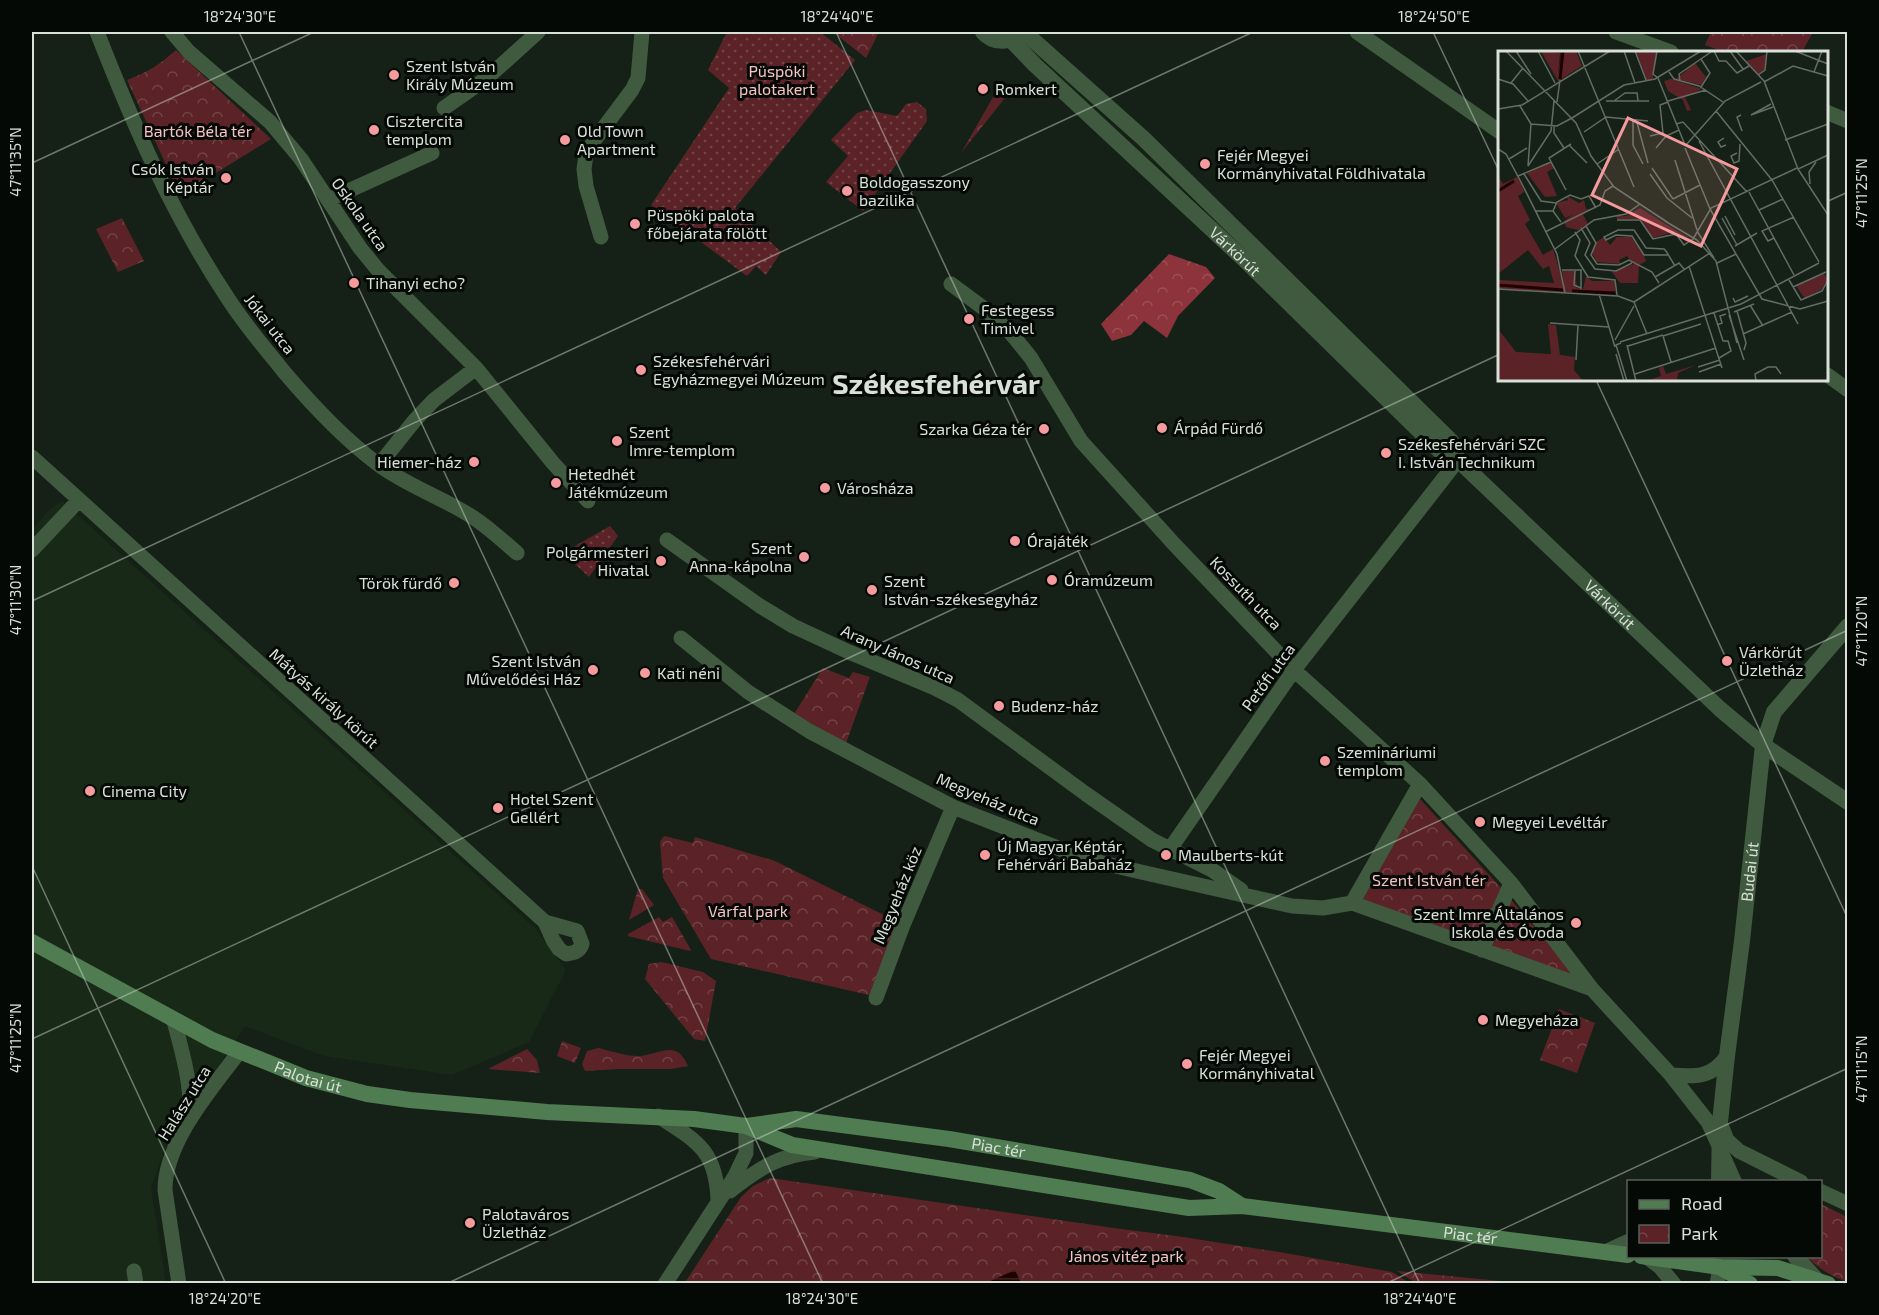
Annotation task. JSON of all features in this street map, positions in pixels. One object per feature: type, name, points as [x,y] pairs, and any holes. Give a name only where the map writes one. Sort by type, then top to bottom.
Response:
[{"type":"main road","name":"Palotai út","points":[[32,942],[212,1041],[306,1078],[366,1094],[547,1112],[611,1114]]},
{"type":"main road","name":"Piac tér","points":[[611,1114],[657,1116],[746,1126],[796,1119],[949,1139],[1190,1180],[1219,1191],[1242,1206]]},
{"type":"main road","name":"Piac tér","points":[[746,1126],[792,1145],[1189,1208],[1242,1206],[1627,1255]]},
{"type":"main road","points":[[1653,1258],[1722,1266],[1778,1268],[1821,1281]]},
{"type":"main road","points":[[1722,1266],[1750,1284]]},
{"type":"street","name":"Jókai utca","points":[[97,32],[146,150],[198,251],[257,339],[330,423],[378,465],[406,483],[475,519],[517,553]]},
{"type":"street","name":"Oskola utca","points":[[172,32],[189,52],[270,122],[301,159],[378,270],[476,368],[588,501]]},
{"type":"street","points":[[444,108],[487,78],[538,32]]},
{"type":"street","points":[[601,237],[586,186],[584,169],[586,155],[638,78],[642,32]]},
{"type":"street","name":"Várkörút","points":[[983,32],[1002,41],[1020,34],[1035,65],[1248,263],[1440,451],[1458,460],[1720,709],[1763,745],[1848,802]]},
{"type":"street","points":[[1357,32],[1498,131]]},
{"type":"street","points":[[1616,32],[1668,51]]},
{"type":"street","points":[[1828,112],[1848,121]]},
{"type":"street","points":[[328,200],[432,153]]},
{"type":"street","name":"Kossuth utca","points":[[951,284],[1010,332],[1031,358],[1075,442],[1294,669],[1420,784]]},
{"type":"street","points":[[378,465],[434,400],[476,368]]},
{"type":"street","points":[[1828,375],[1848,390]]},
{"type":"street","name":"Mátyás király körút","points":[[32,457],[545,922]]},
{"type":"street","name":"Petőfi utca","points":[[1170,849],[1294,669],[1458,460]]},
{"type":"street","points":[[32,550],[79,500]]},
{"type":"street","name":"Arany János utca","points":[[667,540],[760,606],[794,626],[849,652],[935,687],[958,700],[1086,794],[1152,840],[1170,849]]},
{"type":"street","name":"Budai út","points":[[1716,1177],[1727,1056],[1763,745],[1774,712],[1848,626]]},
{"type":"street","name":"Megyeház utca","points":[[681,638],[748,692],[809,731],[953,807],[1086,859],[1292,906],[1323,908],[1352,903]]},
{"type":"street","points":[[1592,989],[1352,903],[1420,784],[1511,883],[1592,989],[1671,1075],[1708,1122],[1719,1146]]},
{"type":"street","name":"Megyeház köz","points":[[876,998],[903,925],[953,807]]},
{"type":"street","points":[[1170,849],[1212,870],[1248,895]]},
{"type":"street","points":[[1482,950],[1511,883]]},
{"type":"street","points":[[174,1022],[188,1076],[191,1101],[190,1120]]},
{"type":"street","name":"Halász utca","points":[[179,1284],[166,1198],[165,1178],[168,1165],[190,1120],[239,1052]]},
{"type":"street","points":[[1671,1075],[1704,1075],[1718,1067],[1727,1056]]},
{"type":"street","points":[[657,1116],[692,1137],[704,1151],[714,1169],[718,1200]]},
{"type":"street","points":[[1720,1122],[1727,1140],[1738,1151],[1797,1180]]},
{"type":"street","points":[[665,1284],[735,1176],[746,1153],[746,1126]]},
{"type":"street","name":"Budai út","points":[[1719,1146],[1733,1180]]},
{"type":"street","points":[[718,1200],[752,1174],[776,1160],[796,1154],[831,1151]]},
{"type":"street","points":[[1822,1191],[1848,1204]]},
{"type":"street","points":[[1606,1252],[1627,1243]]},
{"type":"street","points":[[1646,1258],[1660,1267],[1674,1284]]},
{"type":"street","points":[[1796,1258],[1821,1281]]},
{"type":"shaded area","points":[[62,501],[535,928],[566,970],[529,1042],[452,1075],[324,1056],[245,1026],[165,1149],[151,1187],[166,1283],[32,1284],[32,530],[50,509]]},
{"type":"shaded area","points":[[1015,1270],[1021,1283],[986,1283]]},
{"type":"green space","name":"Püspöki palotakert","points":[[727,32],[820,32],[855,60],[735,208],[781,252],[766,275],[756,266],[747,276],[651,205],[729,88],[708,70]]},
{"type":"green space","points":[[833,32],[879,32],[866,58]]},
{"type":"green space","points":[[1711,32],[1813,32],[1803,51],[1721,51],[1705,45]]},
{"type":"green space","name":"Bartók Béla tér","points":[[176,50],[271,139],[180,195],[127,80],[153,68]]},
{"type":"green space","points":[[996,92],[1005,98],[961,153]]},
{"type":"green space","points":[[917,102],[926,109],[927,121],[863,211],[826,182],[848,156],[831,140],[857,113],[866,110],[897,116],[906,104]]},
{"type":"green space","points":[[122,218],[144,261],[118,272],[96,229]]},
{"type":"green space","points":[[1169,254],[1206,267],[1215,278],[1178,316],[1167,338],[1144,321],[1131,335],[1112,341],[1101,324]]},
{"type":"green space","points":[[610,526],[618,536],[589,577],[563,553]]},
{"type":"green space","points":[[823,668],[849,678],[853,672],[870,677],[846,743],[794,714]]},
{"type":"green space","name":"Szent István tér","points":[[1420,799],[1501,888],[1572,972],[1568,980],[1359,905]]},
{"type":"green space","name":"Várfal park","points":[[664,836],[693,843],[695,837],[775,861],[886,916],[896,928],[869,995],[711,959],[663,878],[660,842]]},
{"type":"green space","points":[[638,889],[642,889],[654,905],[629,920]]},
{"type":"green space","points":[[659,917],[663,922],[672,917],[690,951],[628,936]]},
{"type":"green space","points":[[661,962],[703,972],[716,981],[705,1041],[694,1039],[645,979],[649,964]]},
{"type":"green space","points":[[1559,1009],[1595,1023],[1577,1073],[1540,1060]]},
{"type":"green space","points":[[562,1041],[581,1048],[575,1063],[557,1056]]},
{"type":"green space","points":[[599,1048],[635,1056],[673,1050],[679,1053],[688,1066],[671,1069],[585,1071],[582,1064],[587,1051]]},
{"type":"green space","points":[[527,1049],[537,1060],[540,1073],[488,1069]]},
{"type":"green space","name":"János vitéz park","points":[[770,1178],[1279,1252],[1392,1272],[1410,1283],[684,1284],[741,1197],[753,1186]]},
{"type":"green space","points":[[1822,1204],[1847,1217],[1847,1282],[1825,1272],[1808,1258],[1822,1258]]},
{"type":"green space","points":[[1397,1271],[1521,1283],[1416,1283]]},
{"type":"place","name":"Szent István Király Múzeum","points":[[394,75]]},
{"type":"place","name":"Romkert","points":[[983,89]]},
{"type":"place","name":"Cisztercita templom","points":[[374,130]]},
{"type":"place","name":"Old Town Apartment","points":[[565,140]]},
{"type":"place","name":"Fejér Megyei Kormányhivatal Földhivatala","points":[[1205,164]]},
{"type":"place","name":"Csók István Képtár","points":[[226,178]]},
{"type":"place","name":"Boldogasszony bazilika","points":[[847,191]]},
{"type":"place","name":"Püspöki palota főbejárata fölött","points":[[635,224]]},
{"type":"place","name":"Tihanyi echo?","points":[[354,283]]},
{"type":"place","name":"Festegess Timivel","points":[[969,319]]},
{"type":"place","name":"Székesfehérvári Egyházmegyei Múzeum","points":[[641,370]]},
{"type":"place","name":"Árpád Fürdő","points":[[1162,428]]},
{"type":"place","name":"Szarka Géza tér","points":[[1044,429]]},
{"type":"place","name":"Szent Imre-templom","points":[[617,441]]},
{"type":"place","name":"Székesfehérvári SZC I. István Technikum","points":[[1386,453]]},
{"type":"place","name":"Hiemer-ház","points":[[474,462]]},
{"type":"place","name":"Hetedhét Játékmúzeum","points":[[556,483]]},
{"type":"place","name":"Városháza","points":[[825,488]]},
{"type":"place","name":"Órajáték","points":[[1015,541]]},
{"type":"place","name":"Szent Anna-kápolna","points":[[804,557]]},
{"type":"place","name":"Polgármesteri Hivatal","points":[[661,561]]},
{"type":"place","name":"Óramúzeum","points":[[1052,580]]},
{"type":"place","name":"Török fürdő","points":[[454,583]]},
{"type":"place","name":"Szent István-székesegyház","points":[[872,590]]},
{"type":"place","name":"Várkörút Üzletház","points":[[1727,661]]},
{"type":"place","name":"Szent István Művelődési Ház","points":[[593,670]]},
{"type":"place","name":"Kati néni","points":[[645,673]]},
{"type":"place","name":"Budenz-ház","points":[[999,706]]},
{"type":"place","name":"Szemináriumi templom","points":[[1325,761]]},
{"type":"place","name":"Cinema City","points":[[90,791]]},
{"type":"place","name":"Hotel Szent Gellért","points":[[498,808]]},
{"type":"place","name":"Megyei Levéltár","points":[[1480,822]]},
{"type":"place","name":"Új Magyar Képtár, Fehérvári Babaház","points":[[985,855]]},
{"type":"place","name":"Maulberts-kút","points":[[1166,855]]},
{"type":"place","name":"Szent Imre Általános Iskola és Óvoda","points":[[1576,923]]},
{"type":"place","name":"Megyeháza","points":[[1483,1020]]},
{"type":"place","name":"Fejér Megyei Kormányhivatal","points":[[1187,1064]]},
{"type":"place","name":"Palotaváros Üzletház","points":[[470,1223]]},
{"type":"district","name":"Székesfehérvár","points":[[936,384]]}]
